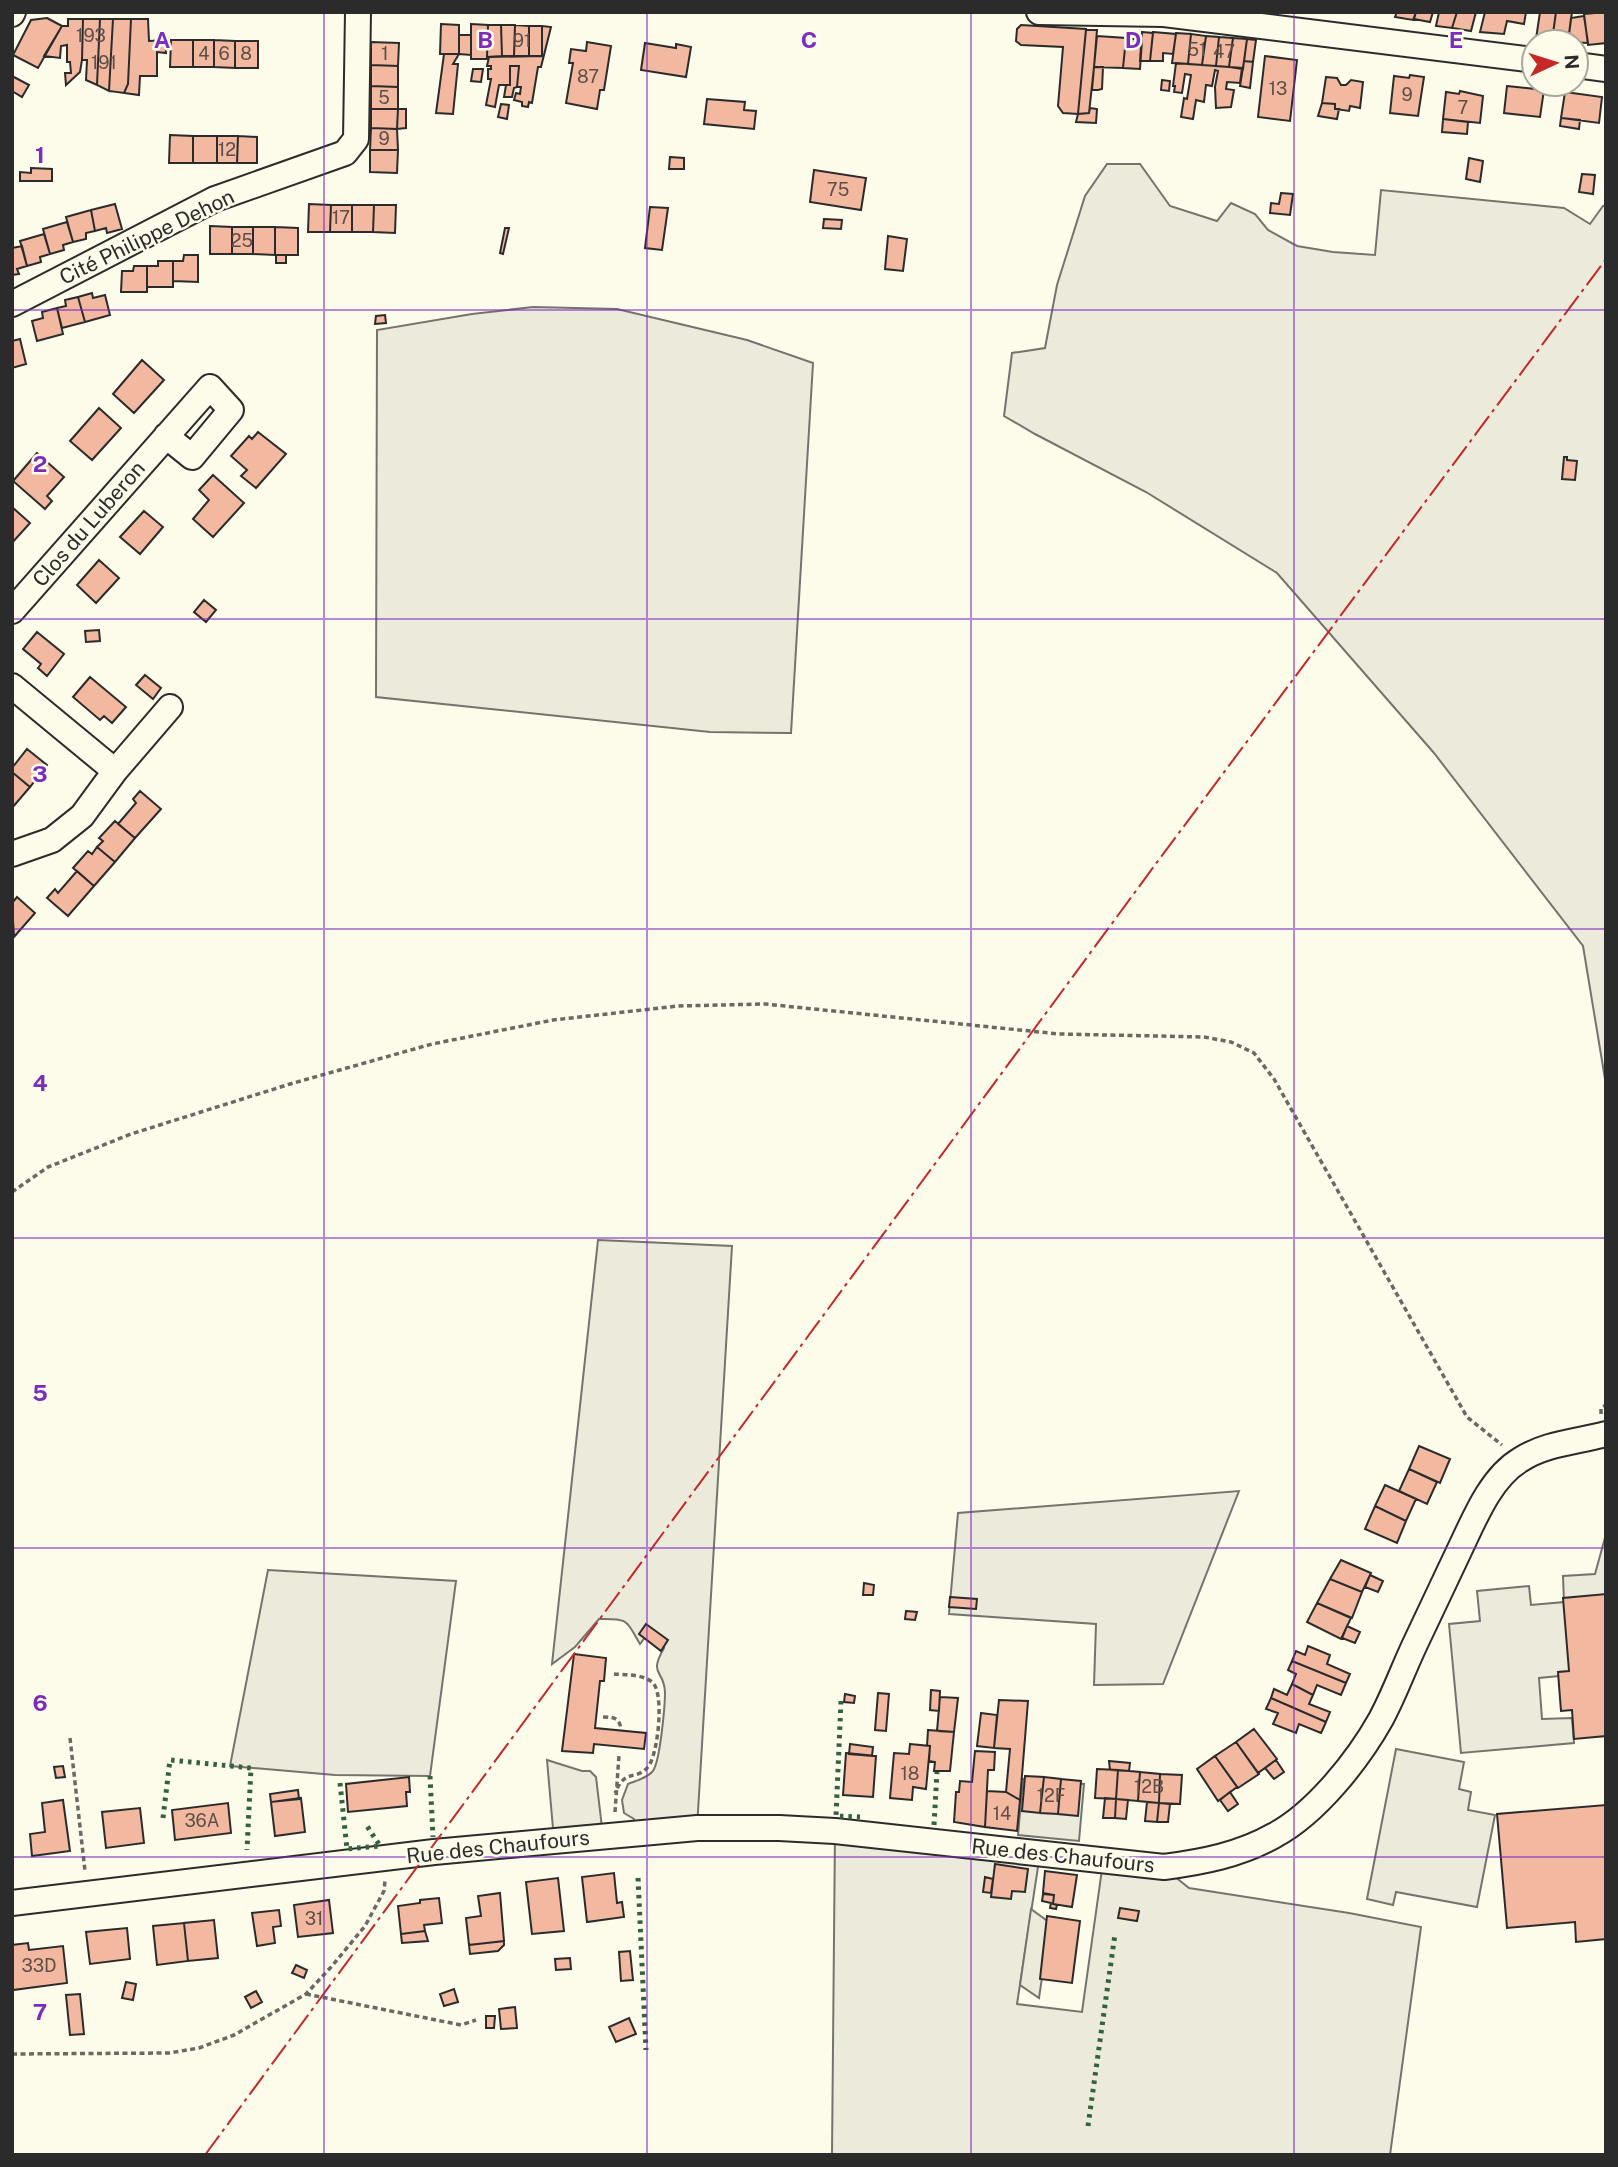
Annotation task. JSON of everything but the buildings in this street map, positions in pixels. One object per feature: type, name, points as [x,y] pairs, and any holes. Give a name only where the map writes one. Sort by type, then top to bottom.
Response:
[{"type":"street","name":"Cité Philippe Dehon","points":[[12,304],[215,199],[345,153],[356,139],[358,12]]},
{"type":"street","points":[[1039,12],[1164,14],[1520,58]]},
{"type":"street","name":"Clos du Luberon","points":[[12,611],[166,436]]},
{"type":"street","points":[[12,687],[115,771]]},
{"type":"street","points":[[12,854],[52,840],[82,816],[115,771],[170,707]]},
{"type":"street","name":"Rue des Chaufours","points":[[12,1903],[389,1858],[697,1828],[835,1831],[1164,1867],[1232,1854],[1275,1835],[1309,1811],[1333,1786],[1357,1754],[1381,1719],[1471,1527],[1504,1473],[1520,1460],[1544,1448],[1605,1435]]},
{"type":"path","points":[[12,1192],[48,1167],[131,1134],[290,1084],[432,1045],[553,1020],[678,1006],[765,1004],[1059,1034],[1204,1037],[1231,1042],[1254,1053],[1267,1070],[1353,1215],[1467,1417],[1520,1460]]},
{"type":"path","points":[[614,1674],[647,1679],[657,1687],[659,1696],[657,1741],[649,1766],[642,1772],[624,1778],[615,1793]]},
{"type":"path","points":[[603,1717],[617,1718],[621,1730]]},
{"type":"path","points":[[70,1738],[87,1894]]},
{"type":"path","points":[[614,1835],[619,1755]]},
{"type":"path","name":"Rue des Chaufours","points":[[12,2054],[169,2053],[199,2048],[234,2035],[306,1994],[332,1966],[365,1926],[384,1891],[389,1858]]},
{"type":"path","points":[[306,1994],[461,2025],[476,2020]]},
{"type":"shaded area","points":[[1107,164],[1140,164],[1170,206],[1217,221],[1231,203],[1255,214],[1268,230],[1297,246],[1333,252],[1375,255],[1381,190],[1564,208],[1590,224],[1603,206],[1606,206],[1606,1085],[1583,946],[1434,753],[1277,573],[1146,492],[1004,416],[1012,353],[1045,348],[1057,285],[1085,196]]},
{"type":"shaded area","points":[[533,307],[617,309],[747,340],[813,363],[791,733],[710,732],[376,697],[377,330]]},
{"type":"shaded area","points":[[598,1240],[732,1246],[697,1828],[636,1833],[634,1819],[624,1813],[622,1800],[628,1784],[644,1778],[655,1767],[665,1692],[657,1663],[664,1648],[646,1636],[640,1644],[629,1625],[621,1620],[599,1619],[575,1647],[552,1664]]},
{"type":"shaded area","points":[[1239,1491],[1163,1684],[1094,1685],[1096,1624],[949,1614],[958,1513]]},
{"type":"shaded area","points":[[1606,1534],[1606,1598],[1570,1675],[1539,1678],[1542,1719],[1572,1718],[1574,1743],[1461,1753],[1449,1624],[1480,1621],[1477,1591],[1529,1586],[1531,1605],[1564,1602],[1563,1576],[1595,1574]]},
{"type":"shaded area","points":[[268,1570],[456,1581],[430,1776],[335,1775],[230,1766]]},
{"type":"shaded area","points":[[1396,1749],[1464,1762],[1459,1789],[1471,1792],[1468,1810],[1495,1815],[1477,1907],[1396,1892],[1393,1905],[1367,1899]]},
{"type":"shaded area","points":[[547,1760],[590,1771],[596,1777],[603,1836],[554,1840]]},
{"type":"shaded area","points":[[1023,1779],[1084,1784],[1079,1841],[1018,1835]]},
{"type":"shaded area","points":[[835,1831],[1040,1854],[1017,2004],[1082,2012],[1103,1862],[1164,1868],[1189,1888],[1421,1927],[1390,2155],[832,2155]]},
{"type":"shaded area","points":[[1031,1909],[1050,1923],[1039,1998],[1020,1985]]},
{"type":"hedge","points":[[841,1701],[836,1816],[860,1817]]},
{"type":"hedge","points":[[163,1818],[170,1760],[251,1768],[247,1850]]},
{"type":"hedge","points":[[934,1825],[937,1772]]},
{"type":"hedge","points":[[430,1776],[433,1837]]},
{"type":"hedge","points":[[340,1783],[347,1849],[380,1846],[367,1826]]},
{"type":"hedge","points":[[638,1878],[646,2050]]},
{"type":"hedge","points":[[1088,2126],[1115,1934]]},
{"type":"power","points":[[205,2155],[1155,865],[1606,259]]}]
